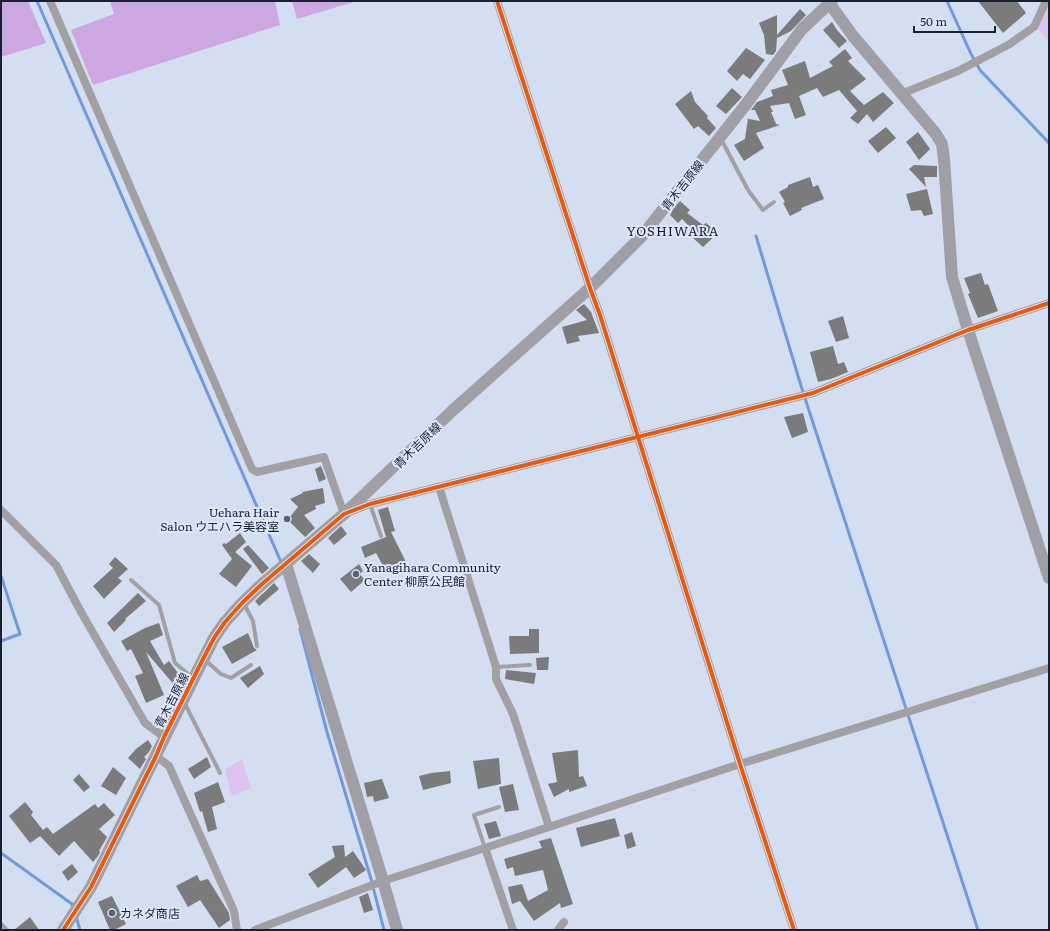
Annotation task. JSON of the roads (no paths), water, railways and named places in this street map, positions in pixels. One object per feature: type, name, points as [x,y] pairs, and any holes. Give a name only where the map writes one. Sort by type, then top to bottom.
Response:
[{"type":"main road","name":"青木吉原線","points":[[63,930],[91,887],[164,737],[204,659],[222,628],[243,602],[344,514],[452,411],[590,288],[642,236],[802,29],[831,2]]},
{"type":"main road","points":[[831,2],[853,36],[936,134],[942,144],[949,218],[952,278],[1049,578]]},
{"type":"main road","points":[[286,564],[397,930]]},
{"type":"street","points":[[50,1],[252,469],[257,472],[324,456],[344,514],[370,504],[813,392],[968,330],[1049,303]]},
{"type":"street","points":[[497,1],[600,315],[740,764],[794,930]]},
{"type":"street","points":[[901,94],[958,71],[1008,44],[1034,27],[1046,1]]},
{"type":"street","points":[[439,487],[496,666],[496,679],[513,714],[549,827]]},
{"type":"street","points":[[1,510],[56,565],[85,619],[145,723],[164,737]]},
{"type":"street","points":[[255,930],[383,882],[485,848],[740,764],[1049,668]]},
{"type":"street","points":[[156,756],[169,766],[234,911],[237,930]]},
{"type":"street","points":[[485,848],[513,930]]},
{"type":"street","points":[[558,930],[564,922]]},
{"type":"lane","points":[[720,137],[748,190],[763,210],[774,202]]},
{"type":"lane","points":[[370,504],[381,536]]},
{"type":"lane","points":[[131,580],[160,605],[175,663],[194,678]]},
{"type":"lane","points":[[243,602],[253,621],[257,646]]},
{"type":"lane","points":[[204,659],[221,674],[231,678],[251,665]]},
{"type":"lane","points":[[496,666],[530,665]]},
{"type":"lane","points":[[183,700],[220,774]]},
{"type":"lane","points":[[485,848],[474,815],[499,807]]},
{"type":"lane","points":[[1,924],[7,930]]},
{"type":"waterway","points":[[37,1],[281,562]]},
{"type":"waterway","points":[[947,1],[971,54],[980,70],[1049,143]]},
{"type":"waterway","points":[[756,236],[802,389],[978,930]]},
{"type":"waterway","points":[[1,576],[20,634],[1,641]]},
{"type":"waterway","points":[[300,629],[327,732],[371,879],[384,930]]},
{"type":"waterway","points":[[1,853],[72,904],[73,907]]},
{"type":"waterway","points":[[76,916],[80,930]]},
{"type":"place","name":"Uehara Hair Salon ウエハラ美容室","points":[[287,519]]},
{"type":"place","name":"Yanagihara Community Center 柳原公民館","points":[[356,574]]},
{"type":"place","name":"カネダ商店","points":[[112,913]]},
{"type":"district","name":"YOSHIWARA","points":[[673,230]]}]
